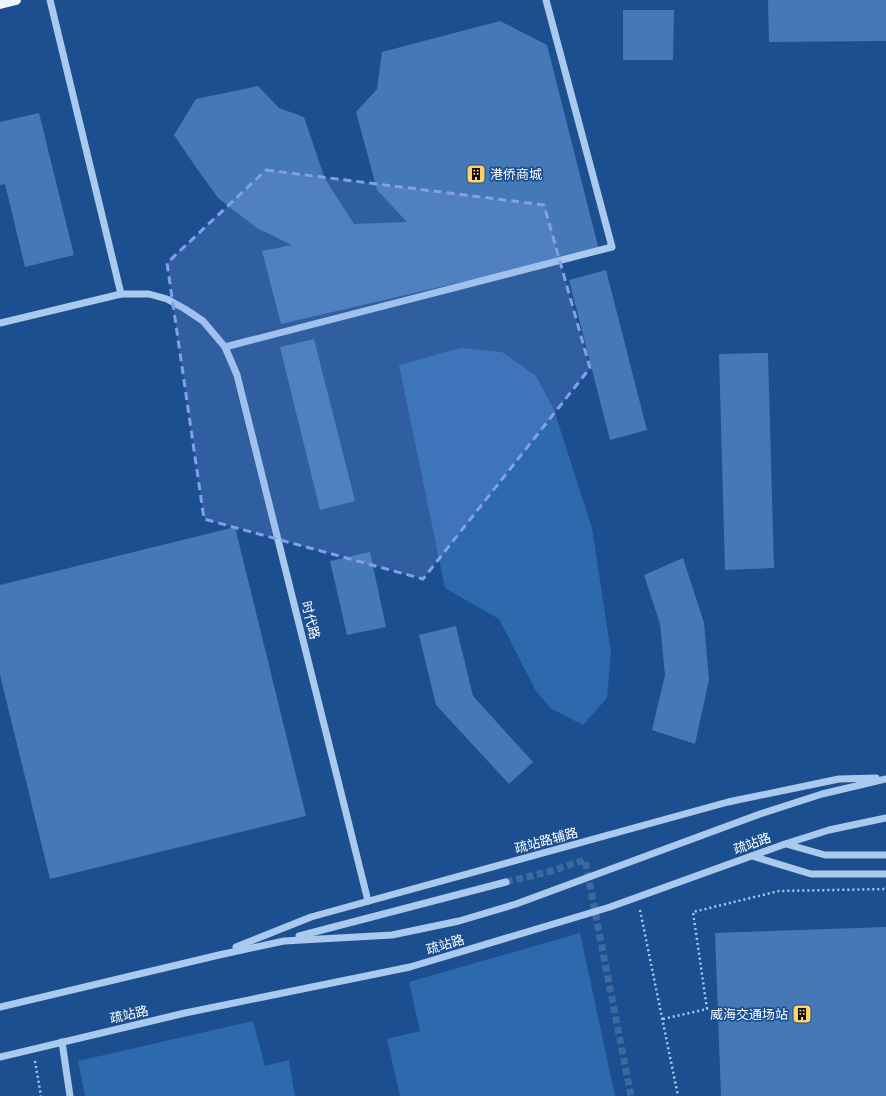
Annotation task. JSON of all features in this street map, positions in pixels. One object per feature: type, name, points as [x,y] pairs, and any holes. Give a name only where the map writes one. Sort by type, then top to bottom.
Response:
[{"type":"main road","points":[[0,4],[16,0]]},
{"type":"street","points":[[50,0],[121,294]]},
{"type":"street","points":[[225,347],[612,247],[546,0]]},
{"type":"street","name":"时代路","points":[[0,323],[121,294],[149,294],[167,299],[203,321],[225,347],[237,375],[368,901]]},
{"type":"street","name":"疏站路辅路","points":[[219,955],[311,917],[728,802],[839,779],[886,779]]},
{"type":"street","name":"疏站路","points":[[0,1007],[284,940],[392,935],[459,921],[516,904],[760,814],[822,794],[886,779]]},
{"type":"street","name":"疏站路","points":[[0,1057],[185,1013],[410,967],[637,898],[785,844],[829,830],[886,818]]},
{"type":"street","points":[[785,844],[825,855],[886,855]]},
{"type":"street","points":[[752,856],[811,874],[886,874]]},
{"type":"street","points":[[284,940],[506,882]]},
{"type":"street","points":[[62,1042],[70,1096]]},
{"type":"path","points":[[663,1019],[707,1009],[693,912],[779,891],[886,889]]},
{"type":"path","points":[[637,898],[678,1096]]},
{"type":"path","points":[[33,1049],[41,1096]]},
{"type":"highlighted area","points":[[266,170],[544,205],[590,368],[423,579],[204,519],[167,263]]},
{"type":"shaded area","points":[[461,348],[502,352],[536,376],[554,410],[592,528],[611,653],[607,698],[583,725],[550,708],[536,691],[499,619],[445,588],[399,365]]},
{"type":"shaded area","points":[[580,933],[615,1096],[400,1096],[387,1039],[420,1031],[409,982]]},
{"type":"shaded area","points":[[253,1021],[265,1066],[289,1060],[295,1096],[85,1096],[78,1061]]},
{"type":"building","points":[[768,0],[886,0],[886,41],[769,42]]},
{"type":"building","points":[[623,10],[674,10],[673,60],[623,60]]},
{"type":"building","name":"港侨商城","points":[[500,21],[547,45],[599,250],[281,324],[262,251],[292,245],[257,228],[219,199],[174,135],[196,99],[258,86],[279,108],[304,117],[325,179],[354,224],[407,222],[377,190],[356,112],[377,89],[382,52]]},
{"type":"building","points":[[39,113],[74,255],[25,267],[5,184],[0,185],[0,122]]},
{"type":"building","points":[[606,270],[647,430],[610,440],[569,280]]},
{"type":"building","points":[[314,339],[355,501],[320,510],[280,347]]},
{"type":"building","points":[[768,353],[774,568],[725,570],[719,354]]},
{"type":"building","points":[[235,527],[306,816],[50,879],[0,675],[0,585]]},
{"type":"building","points":[[370,552],[386,627],[347,635],[330,561]]},
{"type":"building","points":[[683,558],[704,623],[709,680],[695,744],[652,730],[665,675],[660,624],[644,575]]},
{"type":"building","points":[[456,626],[473,696],[533,762],[509,784],[436,705],[419,635]]},
{"type":"building","name":"威海交通场站","points":[[886,927],[886,1096],[721,1096],[715,933]]},
{"type":"tunnel","points":[[506,882],[551,871],[585,860],[631,1096]]},
{"type":"place","name":"港侨商城","points":[[476,174]]},
{"type":"place","name":"威海交通场站","points":[[802,1014]]}]
